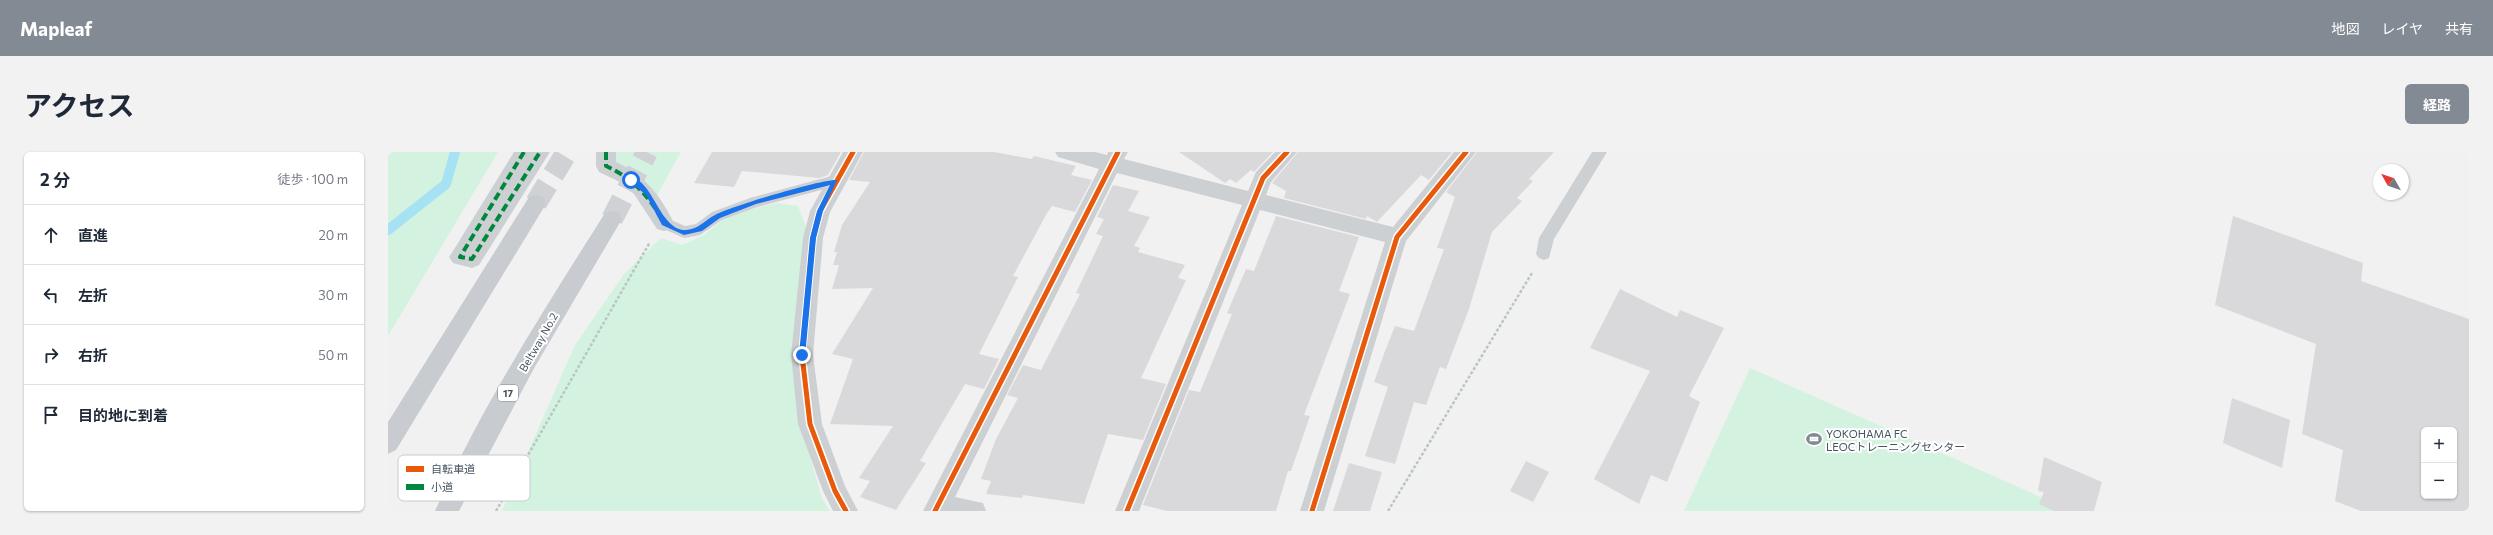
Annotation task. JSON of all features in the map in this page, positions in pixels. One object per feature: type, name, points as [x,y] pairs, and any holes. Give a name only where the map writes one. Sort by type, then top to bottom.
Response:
[{"type":"main road","points":[[388,443],[536,203]]},
{"type":"main road","name":"Beltway No.2","points":[[474,455],[575,278],[612,219]]},
{"type":"main road","name":"Beltway No.2","points":[[446,511],[451,501]]},
{"type":"street","points":[[524,152],[460,257],[472,259],[540,152]]},
{"type":"street","points":[[606,152],[606,166],[623,173],[648,193],[664,223]]},
{"type":"street","points":[[846,511],[834,491],[810,424],[802,355],[813,238],[820,211],[835,181],[853,152]]},
{"type":"street","points":[[1065,152],[1114,158],[1253,202],[1397,237]]},
{"type":"street","points":[[1127,511],[1262,178],[1287,152]]},
{"type":"street","points":[[1312,511],[1397,237],[1466,152]]},
{"type":"street","points":[[974,511],[937,508],[1114,158]]},
{"type":"lane","points":[[1544,254],[1547,238],[1600,152]]},
{"type":"lane","points":[[664,223],[684,232],[700,229],[718,216],[755,202],[835,181]]},
{"type":"path","points":[[528,455],[646,248]]},
{"type":"path","points":[[1388,511],[1544,254]]},
{"type":"path","points":[[496,511],[502,501]]},
{"type":"green space","points":[[388,152],[498,152],[388,336]]},
{"type":"green space","points":[[598,152],[681,152],[647,213],[643,194]]},
{"type":"green space","points":[[778,203],[798,206],[807,230],[791,357],[801,425],[822,498],[830,511],[502,511],[506,501],[530,501],[530,455],[527,455],[575,345],[624,274],[661,238],[682,245],[704,235],[724,219],[751,209]]},
{"type":"green space","name":"YOKOHAMA FC LEOCトレーニングセンター","points":[[1750,368],[2072,511],[1684,511]]},
{"type":"building","points":[[712,152],[841,152],[828,175],[819,178],[742,171],[734,187],[694,183]]},
{"type":"building","points":[[864,152],[994,152],[1032,159],[1034,156],[1076,166],[1071,175],[1092,180],[1075,212],[1052,206],[1047,213],[1013,276],[1018,277],[979,354],[999,359],[984,389],[965,384],[920,461],[926,463],[896,510],[860,497],[870,481],[859,478],[893,426],[830,424],[853,359],[832,354],[873,288],[832,289],[839,265],[833,265],[837,252],[834,252],[842,225],[870,182],[849,180]]},
{"type":"building","points":[[1179,152],[1273,152],[1254,172],[1251,170],[1236,183],[1230,179],[1225,183]]},
{"type":"building","points":[[1298,152],[1452,152],[1429,180],[1421,175],[1377,222],[1367,216],[1366,219],[1284,198],[1286,191],[1272,183]]},
{"type":"building","points":[[1477,152],[1554,152],[1529,179],[1533,181],[1517,198],[1522,201],[1492,232],[1469,309],[1446,369],[1440,367],[1426,405],[1414,402],[1395,464],[1365,456],[1388,387],[1374,382],[1385,351],[1395,326],[1414,331],[1444,249],[1437,248],[1455,197],[1446,192]]},
{"type":"building","points":[[1113,185],[1139,191],[1128,211],[1150,217],[1134,246],[1140,248],[1138,252],[1185,265],[1178,278],[1186,280],[1141,378],[1166,384],[1143,440],[1108,434],[1084,504],[1023,495],[1022,498],[986,494],[991,481],[981,479],[996,439],[1018,398],[1007,395],[1023,365],[1041,370],[1080,294],[1076,293],[1103,236],[1096,234],[1104,219],[1097,217]]},
{"type":"building","points":[[1276,216],[1359,237],[1339,291],[1350,294],[1304,415],[1310,416],[1291,471],[1288,471],[1276,511],[1167,511],[1143,505],[1189,390],[1200,392],[1232,314],[1227,313],[1246,269],[1254,271]]},
{"type":"building","points":[[2233,216],[2363,263],[2361,281],[2469,319],[2469,511],[2361,511],[2335,501],[2343,450],[2302,434],[2316,344],[2215,305]]},
{"type":"building","points":[[1620,289],[1677,317],[1680,310],[1724,328],[1689,396],[1700,402],[1667,482],[1651,475],[1639,504],[1594,479],[1650,371],[1590,348]]},
{"type":"building","points":[[2232,398],[2290,420],[2282,468],[2223,443]]},
{"type":"building","points":[[2044,457],[2102,482],[2094,511],[2054,511],[2039,504],[2044,492],[2038,491]]},
{"type":"building","points":[[1526,461],[1549,472],[1533,502],[1510,491]]},
{"type":"building","points":[[1349,463],[1382,472],[1370,511],[1333,511]]},
{"type":"waterway","points":[[388,230],[446,184],[455,152]]},
{"type":"tunnel","points":[[536,203],[567,152]]},
{"type":"tunnel","points":[[612,219],[647,152]]},
{"type":"marked path","points":[[524,152],[460,257],[472,259],[540,152]]},
{"type":"marked path","points":[[606,152],[606,166],[627,176],[635,182],[653,203],[664,223]]},
{"type":"cycle path","points":[[846,511],[835,491],[810,424],[802,355],[813,238],[820,211],[853,152]]},
{"type":"cycle path","points":[[935,511],[1118,152]]},
{"type":"cycle path","points":[[1127,511],[1263,178],[1287,152]]},
{"type":"cycle path","points":[[1312,511],[1397,237],[1466,152]]},
{"type":"place","name":"YOKOHAMA FC LEOCトレーニングセンター","points":[[1814,439]]},
{"type":"route","points":[[631,180],[648,193],[664,223],[684,232],[700,229],[718,216],[755,202],[835,181],[820,211],[813,238],[802,355]]}]
